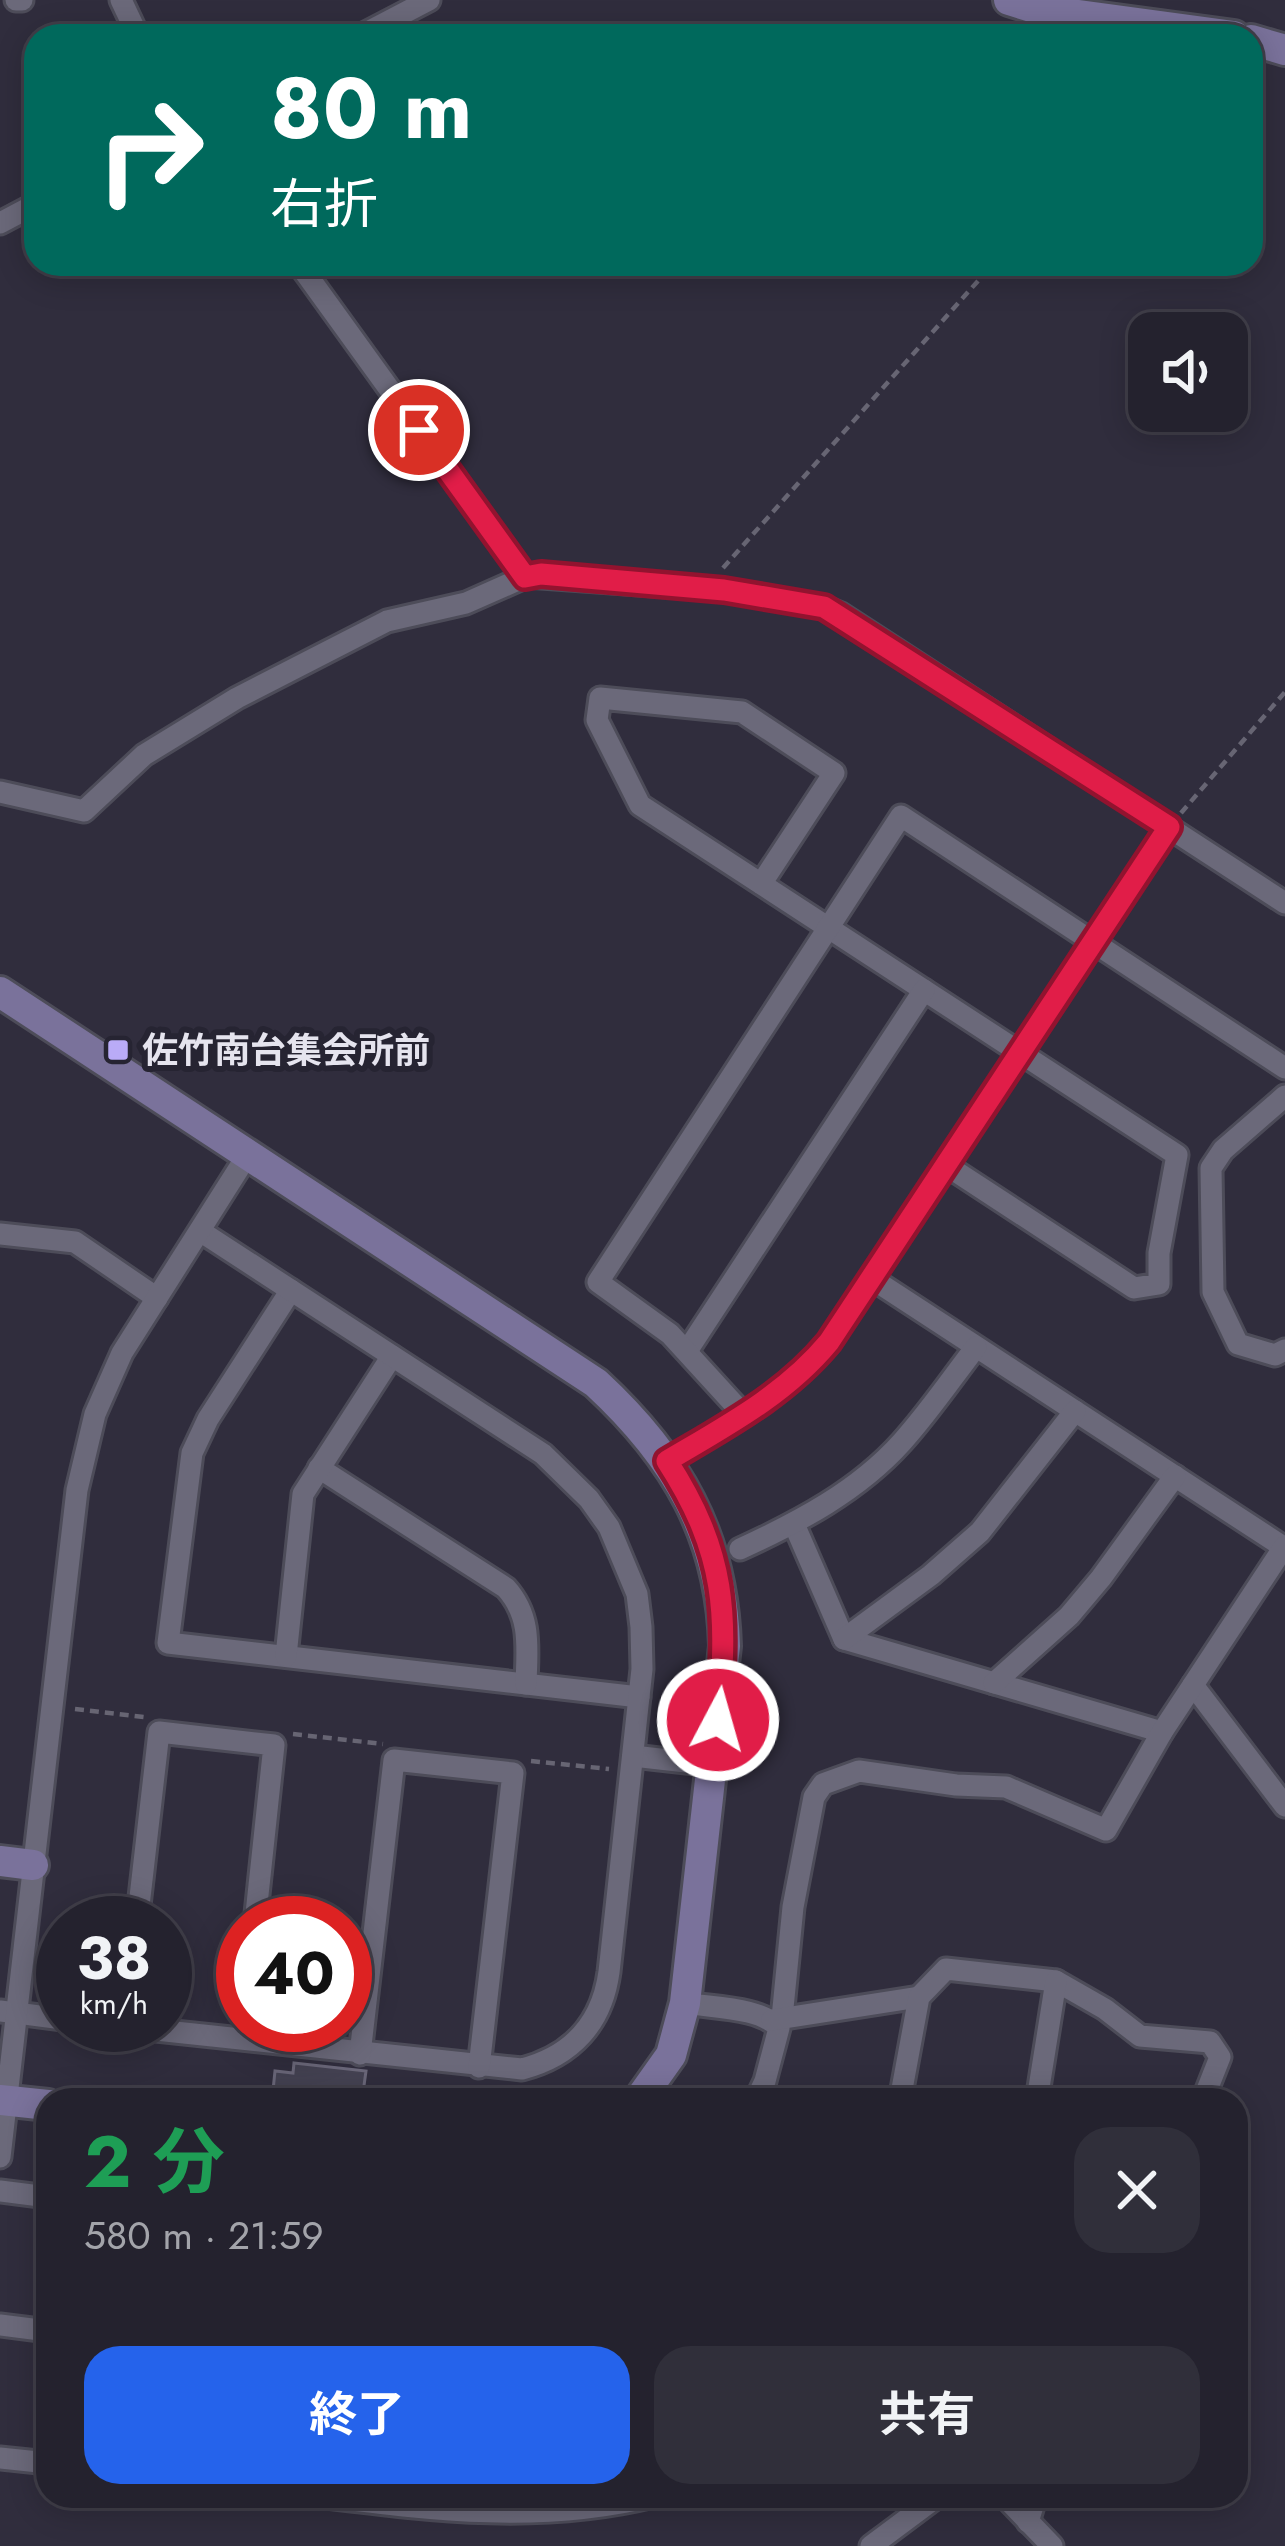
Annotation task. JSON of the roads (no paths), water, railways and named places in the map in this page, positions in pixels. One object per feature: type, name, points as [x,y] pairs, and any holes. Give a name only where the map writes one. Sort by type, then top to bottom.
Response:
[{"type":"street","points":[[383,24],[429,0]]},
{"type":"street","points":[[1009,0],[1142,24]]},
{"type":"street","points":[[308,276],[525,577]]},
{"type":"street","points":[[0,792],[84,811],[144,755],[237,698],[387,621],[466,603],[541,574],[724,590],[824,607],[1285,903]]},
{"type":"street","points":[[761,884],[834,773],[742,712],[600,698],[597,720],[640,805],[828,928],[924,990],[1020,1053],[1178,1155],[1159,1253],[1159,1284],[1134,1288],[946,1165]]},
{"type":"street","points":[[745,1415],[670,1334],[598,1282],[901,816],[1285,1068]]},
{"type":"street","points":[[667,1461],[745,1415],[812,1363],[1169,827]]},
{"type":"street","points":[[687,1351],[924,990]]},
{"type":"street","points":[[0,992],[596,1384],[633,1417],[690,1496],[724,1606],[725,1646],[686,2003],[670,2055],[647,2088]]},
{"type":"street","points":[[1285,1096],[1223,1150],[1211,1168],[1210,1216],[1213,1292],[1238,1344],[1275,1355],[1285,1350]]},
{"type":"street","points":[[0,2156],[8,2012],[33,1865],[85,1449],[122,1353],[248,1154]]},
{"type":"street","points":[[200,1231],[543,1454],[589,1499],[609,1527],[637,1594],[642,1669],[627,1763],[609,1972],[597,2014],[578,2040],[552,2059],[522,2068],[349,2052]]},
{"type":"street","points":[[0,1234],[75,1243],[158,1298]]},
{"type":"street","points":[[760,2088],[779,2028],[793,1907],[814,1798],[824,1784],[859,1771],[1006,1787],[1106,1830],[1162,1732],[1285,1548],[871,1278]]},
{"type":"street","points":[[291,1290],[208,1419],[192,1453],[168,1643],[639,1697]]},
{"type":"street","points":[[740,1549],[833,1500],[901,1444],[976,1347]]},
{"type":"street","points":[[286,1656],[303,1495],[392,1356]]},
{"type":"street","points":[[844,1639],[932,1575],[980,1532],[1075,1411]]},
{"type":"street","points":[[319,1468],[506,1588],[527,1627],[526,1684]]},
{"type":"street","points":[[994,1683],[1069,1616],[1175,1476]]},
{"type":"street","points":[[794,1524],[844,1639]]},
{"type":"street","points":[[844,1639],[1162,1732]]},
{"type":"street","points":[[1193,1685],[1285,1806]]},
{"type":"street","points":[[140,1896],[159,1732],[274,1745],[258,1896]]},
{"type":"street","points":[[360,2054],[394,1760],[489,1770],[513,1773],[479,2067]]},
{"type":"street","points":[[627,1763],[713,1765]]},
{"type":"street","points":[[0,1861],[33,1865]]},
{"type":"street","points":[[901,2088],[919,1997],[946,1969],[1055,1981],[1150,2040],[1210,2042],[1220,2057],[1208,2088]]},
{"type":"street","points":[[1038,2088],[1055,1981]]},
{"type":"street","points":[[686,2003],[777,2019],[919,1997]]},
{"type":"street","points":[[3,2100],[36,2104]]},
{"type":"street","points":[[0,2191],[36,2196]]},
{"type":"street","points":[[0,2325],[36,2330]]},
{"type":"street","points":[[0,2458],[36,2462]]},
{"type":"street","points":[[437,2508],[497,2514],[591,2508]]},
{"type":"street","points":[[871,2546],[897,2539],[927,2508]]},
{"type":"street","points":[[1015,2508],[1052,2546]]},
{"type":"street","points":[[1028,2522],[1032,2508]]},
{"type":"place","name":"佐竹南台集会所前","points":[[118,1050]]}]
